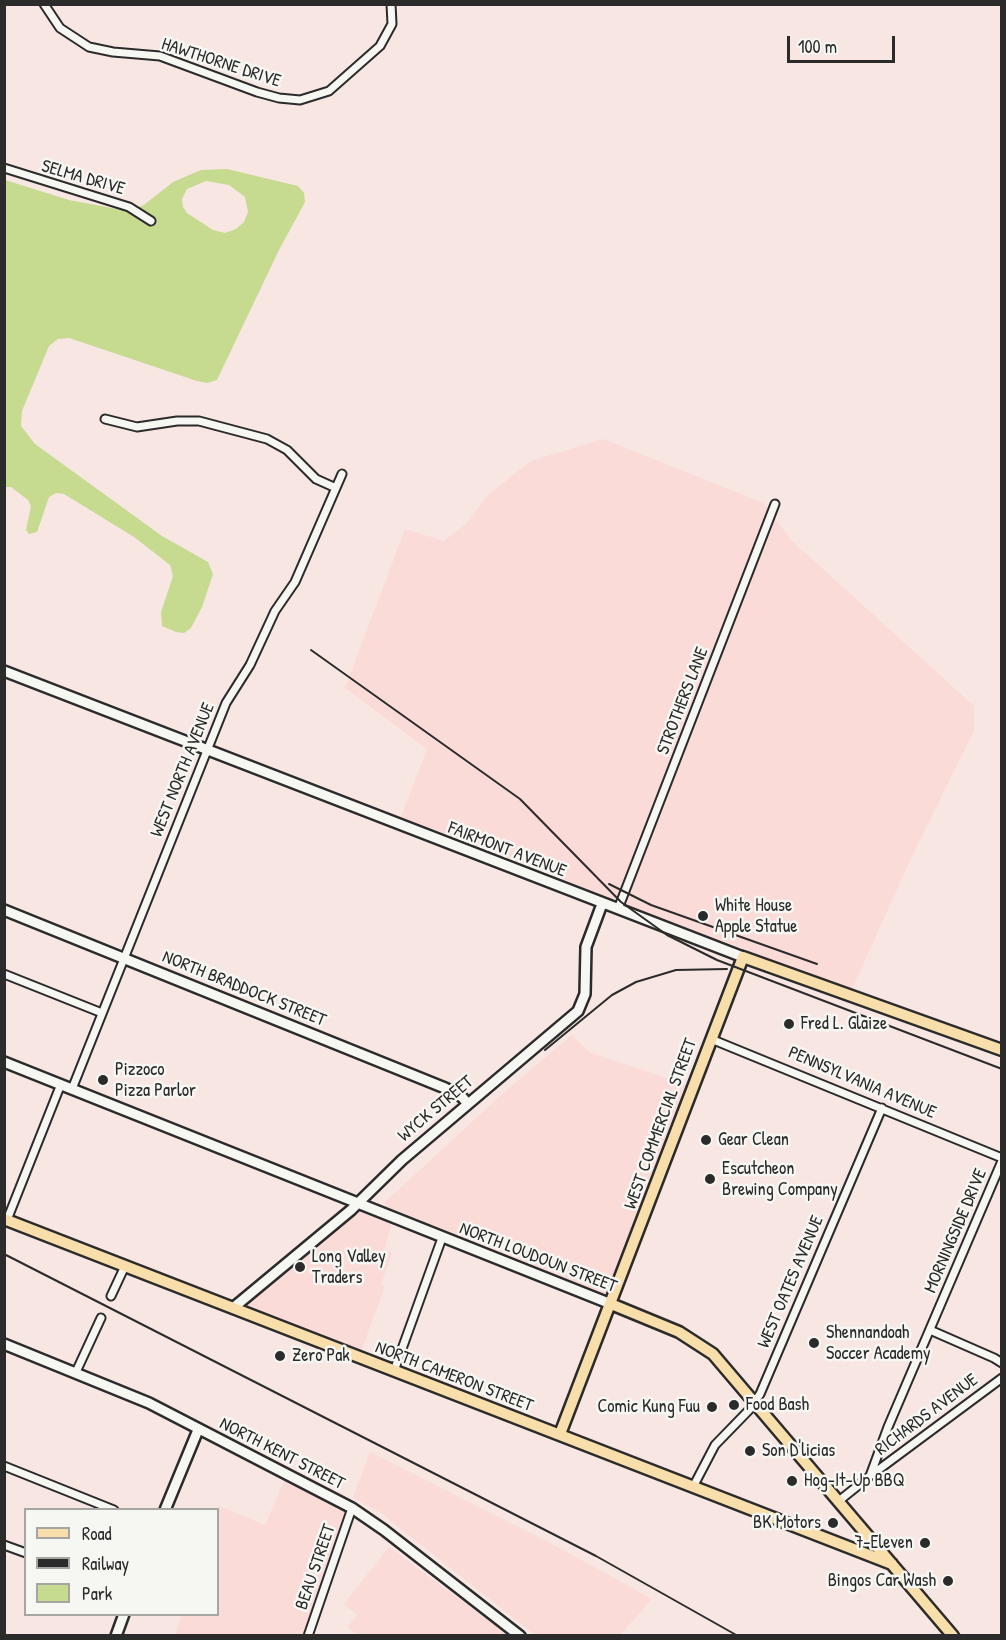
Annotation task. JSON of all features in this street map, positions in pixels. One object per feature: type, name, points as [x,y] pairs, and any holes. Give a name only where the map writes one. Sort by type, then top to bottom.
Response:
[{"type":"main road","name":"WEST COMMERCIAL STREET","points":[[560,1434],[743,957]]},
{"type":"main road","name":"FAIRMONT AVENUE","points":[[743,957],[1002,1050]]},
{"type":"main road","name":"NORTH CAMERON STREET","points":[[6,1219],[693,1487],[876,1555]]},
{"type":"main road","name":"NORTH LOUDOUN STREET","points":[[611,1304],[672,1329],[703,1346],[727,1369],[840,1500],[876,1555],[892,1564],[953,1635]]},
{"type":"street","name":"HAWTHORNE DRIVE","points":[[44,4],[60,28],[89,47],[113,52],[160,56],[257,92],[279,98],[300,100],[329,91],[380,46],[392,24],[391,4]]},
{"type":"street","name":"SELMA DRIVE","points":[[4,168],[129,207],[151,221]]},
{"type":"street","points":[[105,418],[137,427],[177,421],[199,421],[267,439],[287,450],[316,479],[336,488]]},
{"type":"street","name":"WEST NORTH AVENUE","points":[[72,1089],[226,703],[250,665],[274,611],[295,582],[342,474]]},
{"type":"street","name":"STROTHERS LANE","points":[[618,909],[775,504]]},
{"type":"street","name":"FAIRMONT AVENUE","points":[[4,671],[743,957]]},
{"type":"street","name":"WYCK STREET","points":[[233,1308],[359,1203],[402,1160],[578,1011],[585,994],[586,947],[602,904]]},
{"type":"street","name":"NORTH BRADDOCK STREET","points":[[4,910],[445,1088],[462,1097],[468,1104]]},
{"type":"street","points":[[4,974],[102,1013]]},
{"type":"street","name":"PENNSYLVANIA AVENUE","points":[[711,1039],[882,1107],[1002,1160]]},
{"type":"street","name":"NORTH LOUDOUN STREET","points":[[4,1062],[611,1304]]},
{"type":"street","points":[[6,1219],[62,1084]]},
{"type":"street","name":"WEST OATES AVENUE","points":[[755,1402],[882,1107]]},
{"type":"street","name":"MORNINGSIDE DRIVE","points":[[870,1476],[888,1427],[1002,1160]]},
{"type":"street","points":[[394,1371],[442,1238]]},
{"type":"street","points":[[111,1296],[125,1266]]},
{"type":"street","points":[[76,1372],[101,1318]]},
{"type":"street","points":[[930,1330],[1002,1363]]},
{"type":"street","name":"NORTH KENT STREET","points":[[4,1344],[148,1403],[352,1508],[520,1635]]},
{"type":"street","name":"RICHARDS AVENUE","points":[[870,1476],[1002,1378]]},
{"type":"street","points":[[693,1487],[714,1445],[755,1402]]},
{"type":"street","points":[[165,1508],[198,1430]]},
{"type":"street","points":[[4,1466],[111,1508]]},
{"type":"street","points":[[840,1500],[870,1476]]},
{"type":"street","name":"BEAU STREET","points":[[308,1635],[352,1508]]},
{"type":"street","points":[[4,1545],[24,1552]]},
{"type":"street","points":[[116,1635],[123,1616]]},
{"type":"shaded area","points":[[603,439],[763,503],[792,541],[974,706],[974,731],[912,856],[852,989],[614,901],[528,864],[401,817],[427,749],[345,688],[405,529],[444,541],[466,524],[489,494],[531,461]]},
{"type":"shaded area","points":[[572,1035],[589,1052],[691,1086],[610,1296],[385,1206],[385,1202],[508,1089]]},
{"type":"shaded area","points":[[359,1209],[393,1220],[384,1250],[392,1253],[381,1285],[385,1287],[360,1354],[247,1309],[247,1302]]},
{"type":"shaded area","points":[[370,1452],[552,1544],[652,1599],[620,1635],[535,1635],[381,1513],[353,1498]]},
{"type":"shaded area","points":[[285,1479],[348,1510],[304,1635],[175,1636],[182,1616],[219,1616],[219,1506],[265,1525]]},
{"type":"shaded area","points":[[389,1547],[508,1635],[358,1635],[347,1627],[357,1615],[344,1604]]},
{"type":"green space","points":[[227,169],[298,186],[304,193],[305,202],[279,250],[217,380],[207,383],[197,381],[69,338],[58,339],[49,346],[22,411],[21,426],[35,444],[162,536],[208,562],[213,574],[202,607],[191,628],[184,633],[162,626],[161,612],[173,576],[170,565],[134,537],[64,494],[56,493],[49,497],[37,532],[29,534],[26,530],[31,506],[28,500],[11,487],[5,487],[5,180],[69,200],[128,211],[144,205],[173,182],[201,170]],"holes":[[[206,181],[229,185],[245,197],[248,212],[244,222],[236,229],[225,233],[213,230],[187,213],[183,207],[182,199],[187,189]]]},
{"type":"railway","points":[[311,650],[520,799],[621,902],[667,935],[717,960],[1002,1069]]},
{"type":"railway","points":[[609,884],[651,905],[817,964]]},
{"type":"railway","points":[[545,1050],[612,995],[636,982],[676,970],[727,969]]},
{"type":"railway","points":[[4,1254],[596,1556],[738,1636]]},
{"type":"place","name":"White House Apple Statue","points":[[703,916]]},
{"type":"place","name":"Fred L. Glaize","points":[[789,1024]]},
{"type":"place","name":"Pizzoco Pizza Parlor","points":[[103,1080]]},
{"type":"place","name":"Gear Clean","points":[[706,1140]]},
{"type":"place","name":"Escutcheon Brewing Company","points":[[710,1179]]},
{"type":"place","name":"Long Valley Traders","points":[[300,1267]]},
{"type":"place","name":"Shennandoah Soccer Academy","points":[[814,1343]]},
{"type":"place","name":"Zero Pak","points":[[280,1356]]},
{"type":"place","name":"Food Bash","points":[[734,1405]]},
{"type":"place","name":"Comic Kung Fuu","points":[[712,1407]]},
{"type":"place","name":"Son D'licias","points":[[750,1451]]},
{"type":"place","name":"Hog-It-Up BBQ","points":[[792,1481]]},
{"type":"place","name":"BK Motors","points":[[833,1523]]},
{"type":"place","name":"7-Eleven","points":[[925,1543]]},
{"type":"place","name":"Bingos Car Wash","points":[[948,1581]]}]
